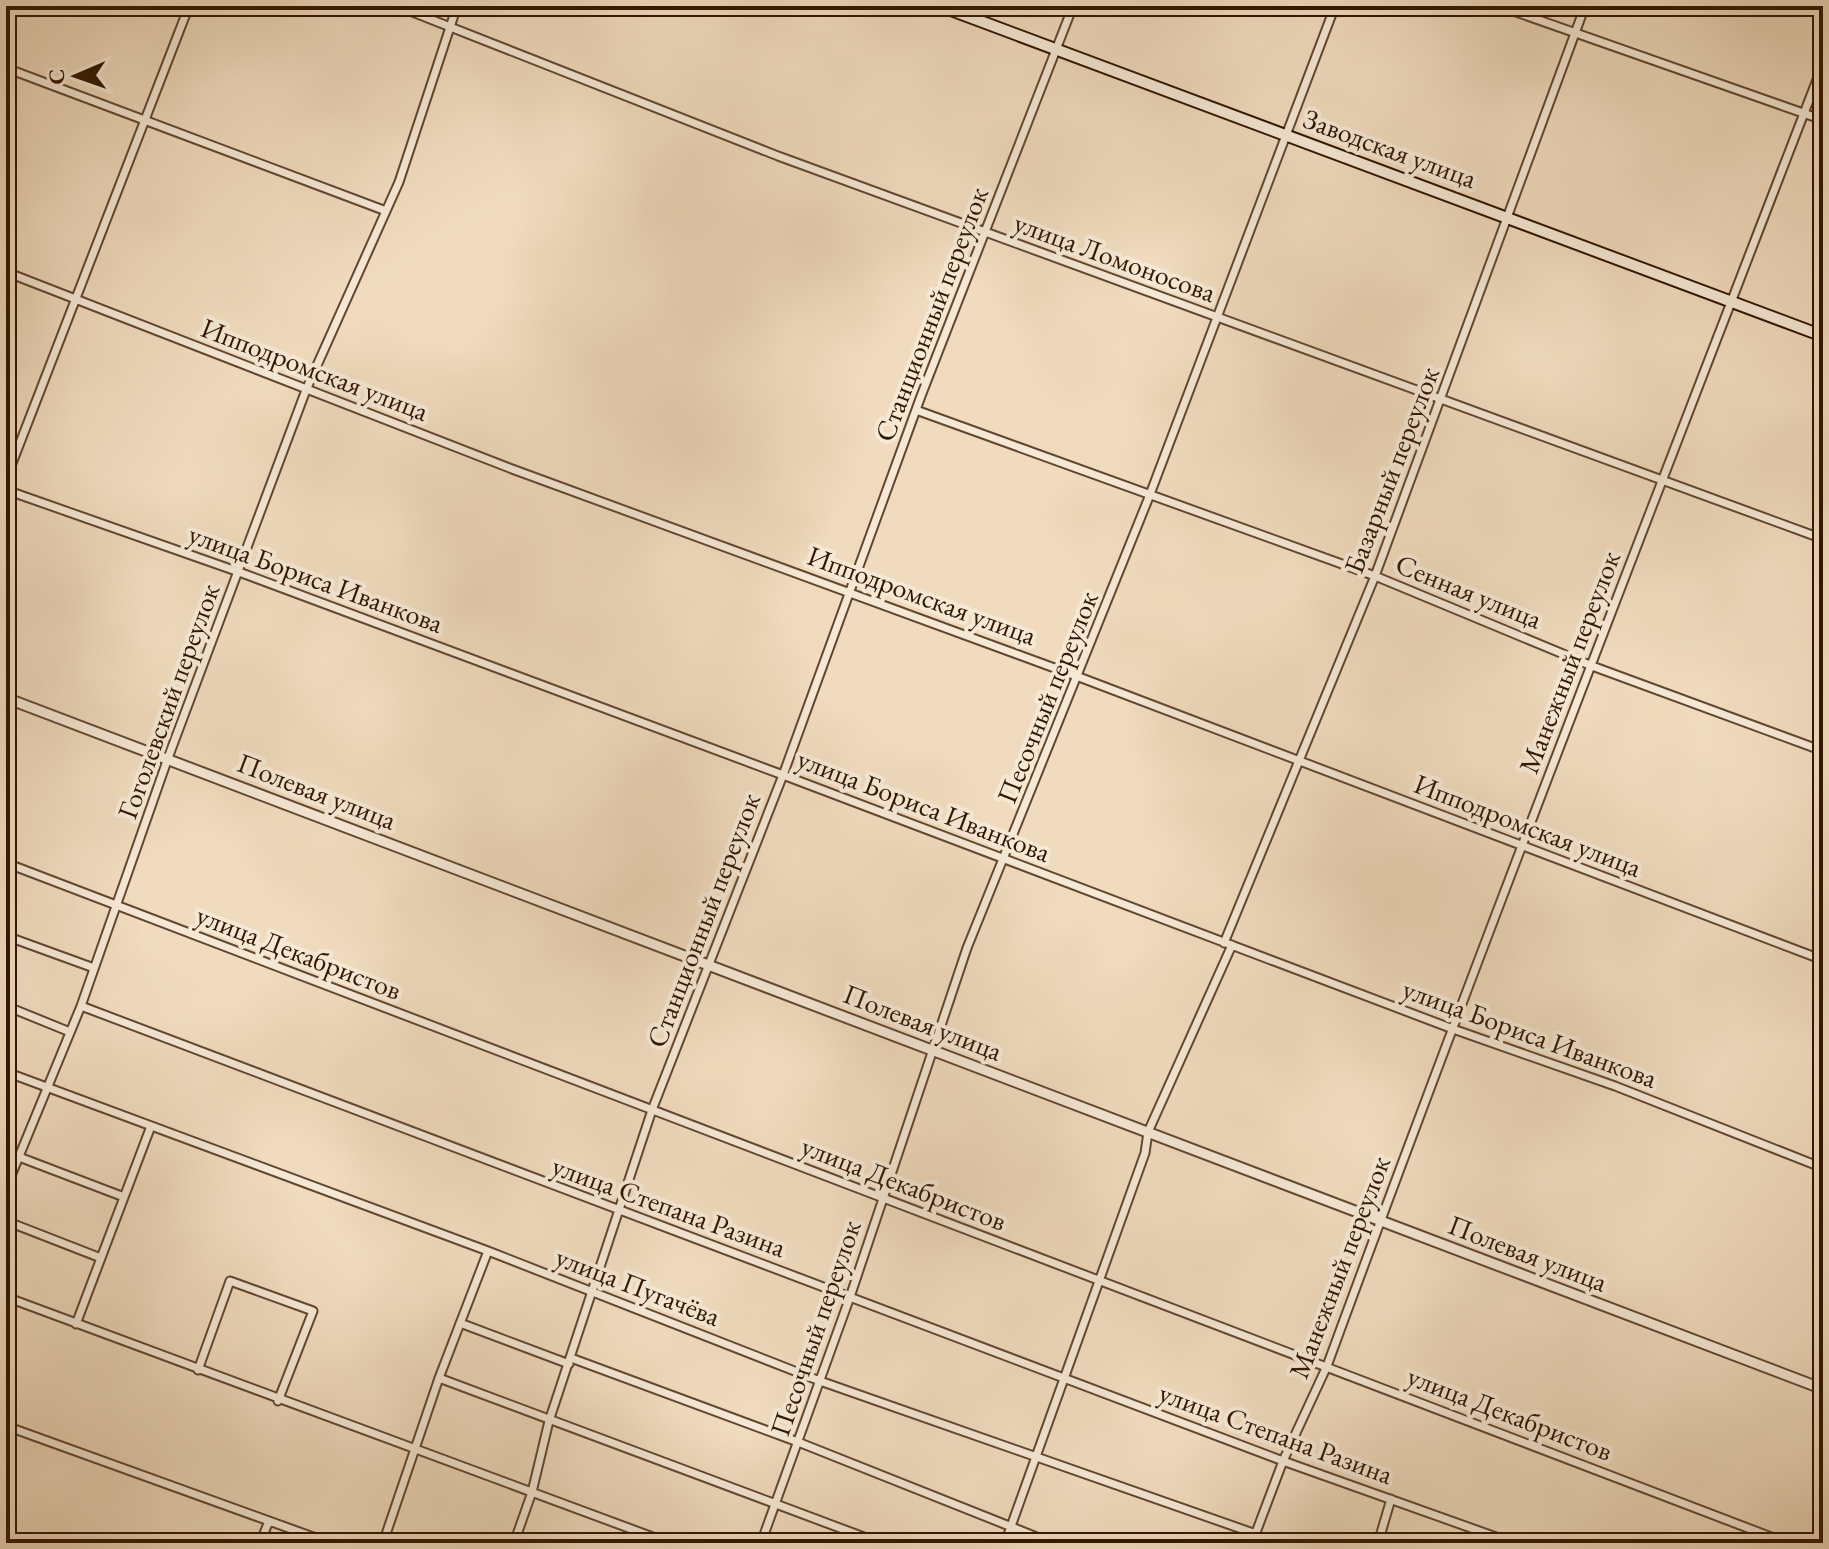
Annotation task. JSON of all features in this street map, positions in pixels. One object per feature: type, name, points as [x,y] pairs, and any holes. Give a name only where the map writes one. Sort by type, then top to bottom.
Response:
[{"type":"main road","name":"Заводская улица","points":[[940,6],[1823,336]]},
{"type":"street","points":[[6,479],[189,6]]},
{"type":"street","name":"улица Ломоносова","points":[[397,6],[986,234],[1823,539]]},
{"type":"street","name":"Гоголевский переулок","points":[[6,1188],[81,1006],[168,758],[306,390],[386,211],[453,27],[457,6]]},
{"type":"street","name":"Станционный переулок","points":[[514,1543],[532,1492],[549,1421],[652,1110],[783,775],[916,410],[1073,6]]},
{"type":"street","name":"Песочный переулок","points":[[761,1543],[850,1297],[967,948],[1079,677],[1335,6]]},
{"type":"street","points":[[1499,6],[1823,120]]},
{"type":"street","name":"Базарный переулок","points":[[1005,1543],[1145,1153],[1148,1132],[1228,944],[1375,576],[1585,6]]},
{"type":"street","name":"Манежный переулок","points":[[1252,1543],[1283,1461],[1327,1366],[1661,478],[1733,303],[1823,64]]},
{"type":"street","points":[[6,68],[386,211]]},
{"type":"street","name":"Ипподромская улица","points":[[6,272],[306,390],[1079,677],[1823,960]]},
{"type":"street","name":"Сенная улица","points":[[916,410],[1149,497],[1375,576],[1592,666],[1823,751]]},
{"type":"street","name":"улица Бориса Иванкова","points":[[6,490],[239,572],[1453,1029],[1615,1086],[1823,1168]]},
{"type":"street","name":"Полевая улица","points":[[6,698],[1823,1389]]},
{"type":"street","name":"улица Декабристов","points":[[6,863],[1787,1543]]},
{"type":"street","points":[[6,936],[94,968]]},
{"type":"street","points":[[6,1006],[70,1032]]},
{"type":"street","name":"улица Степана Разина","points":[[81,1006],[1283,1461],[1513,1543]]},
{"type":"street","name":"улица Пугачёва","points":[[6,1072],[488,1251],[820,1381],[1256,1534]]},
{"type":"street","points":[[76,1324],[151,1126]]},
{"type":"street","points":[[6,1152],[124,1197]]},
{"type":"street","points":[[6,1221],[101,1258]]},
{"type":"street","points":[[383,1543],[413,1450],[488,1251]]},
{"type":"street","points":[[198,1370],[230,1281],[313,1311],[278,1401]]},
{"type":"street","points":[[6,1297],[278,1401],[669,1543]]},
{"type":"street","points":[[460,1323],[798,1442],[1052,1543]]},
{"type":"street","points":[[439,1378],[880,1543]]},
{"type":"street","points":[[6,1426],[330,1543]]},
{"type":"street","points":[[1378,1543],[1391,1499]]},
{"type":"street","points":[[260,1543],[269,1521]]}]
